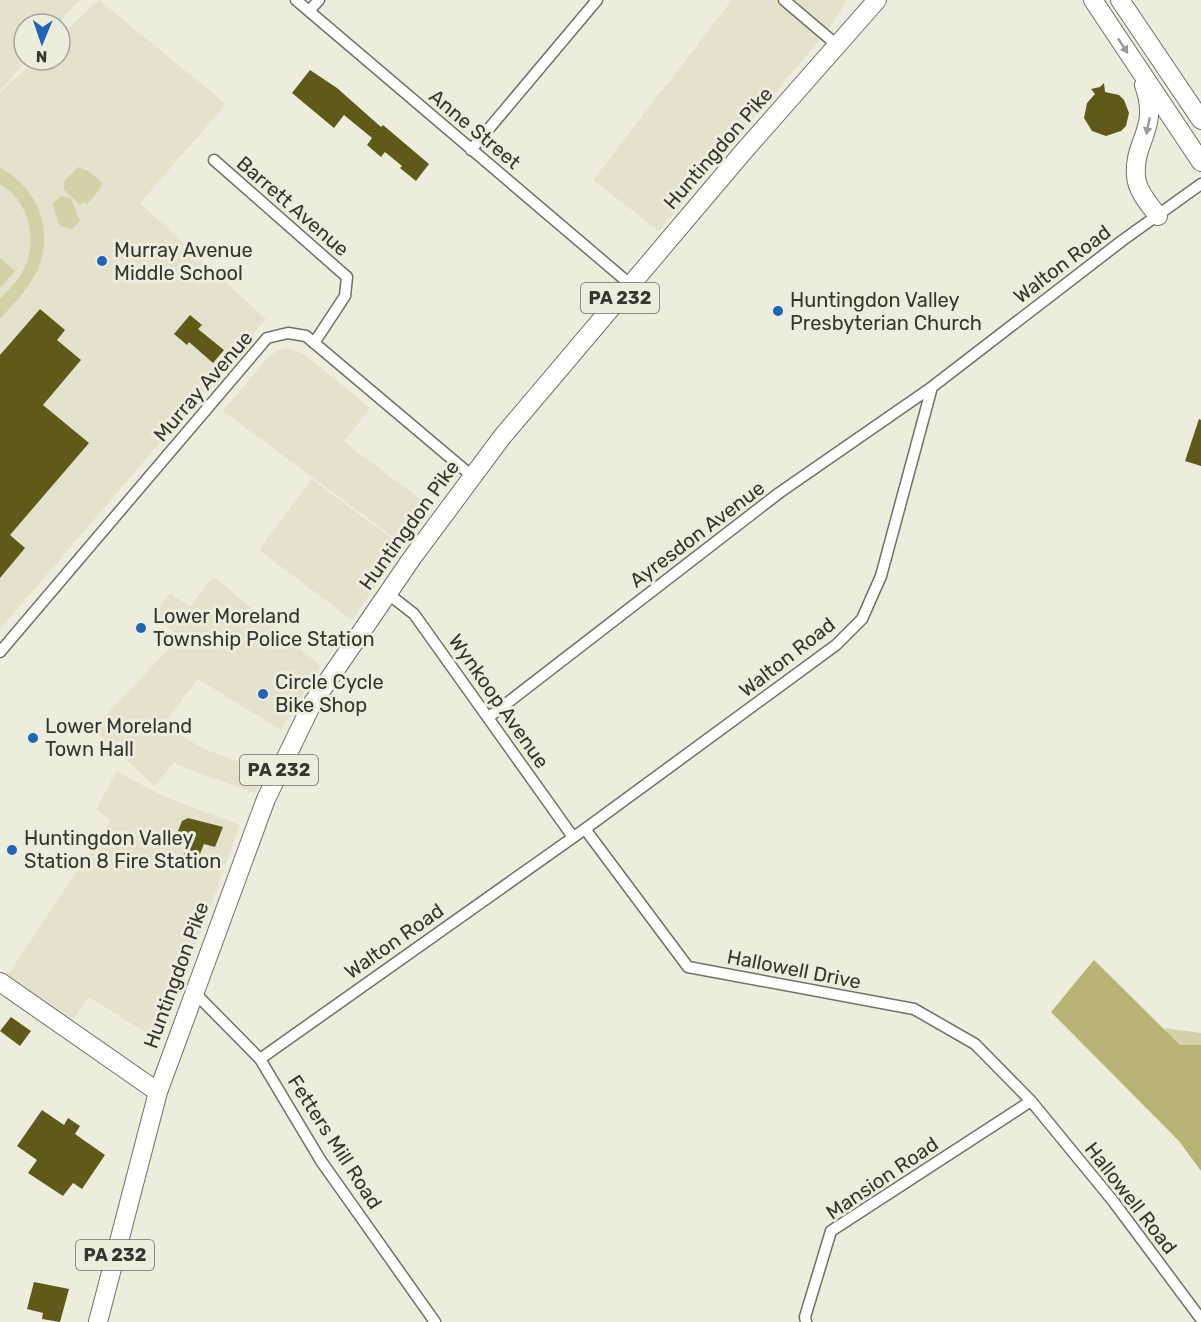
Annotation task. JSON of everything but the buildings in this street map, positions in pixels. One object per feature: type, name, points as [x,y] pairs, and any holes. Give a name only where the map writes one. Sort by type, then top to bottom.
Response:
[{"type":"main road","name":"Huntingdon Pike","points":[[837,45],[863,0]]},
{"type":"main road","name":"Huntingdon Pike","points":[[98,1322],[158,1092],[266,799],[312,704],[387,593],[472,476],[631,285],[877,0]]},
{"type":"main road","points":[[1093,0],[1201,162]]},
{"type":"main road","points":[[1120,0],[1201,120]]},
{"type":"main road","points":[[1138,70],[1149,101],[1150,116],[1136,177],[1141,193],[1158,216]]},
{"type":"main road","points":[[0,982],[158,1092]]},
{"type":"street","name":"Anne Street","points":[[296,0],[631,285]]},
{"type":"street","points":[[309,11],[319,0]]},
{"type":"street","points":[[471,150],[597,0]]},
{"type":"street","points":[[784,0],[837,45]]},
{"type":"street","name":"Barrett Avenue","points":[[214,160],[347,277],[345,296],[314,343]]},
{"type":"street","name":"Walton Road","points":[[260,1059],[585,829],[836,645],[862,619],[880,576],[932,387],[1201,184]]},
{"type":"street","name":"Murray Avenue","points":[[0,652],[267,338],[288,333],[306,336],[472,476]]},
{"type":"street","name":"Ayresdon Avenue","points":[[489,717],[779,494],[932,387]]},
{"type":"street","name":"Wynkoop Avenue","points":[[387,593],[414,614],[573,837]]},
{"type":"street","name":"Hallowell Drive","points":[[585,829],[688,967],[914,1009],[975,1044],[1031,1101]]},
{"type":"street","name":"Fetters Mill Road","points":[[194,992],[260,1059],[321,1161],[435,1322]]},
{"type":"street","name":"Hallowell Road","points":[[1031,1101],[1113,1201],[1201,1319]]},
{"type":"street","name":"Mansion Road","points":[[806,1322],[805,1317],[831,1231],[1031,1101]]},
{"type":"shaded area","points":[[0,0],[79,0],[68,12],[12,12],[12,72],[17,72],[0,91]]},
{"type":"shaded area","name":"Murray Avenue Middle School","points":[[99,0],[226,104],[140,203],[266,319],[0,629],[0,93],[22,72],[72,72],[72,25]]},
{"type":"shaded area","points":[[732,0],[847,0],[831,26],[659,231],[593,180]]},
{"type":"shaded area","points":[[78,167],[88,171],[102,182],[100,189],[87,204],[83,202],[80,205],[64,190],[64,181]]},
{"type":"shaded area","points":[[0,168],[27,190],[42,219],[44,235],[39,267],[27,288],[0,319],[0,299],[14,284],[27,262],[31,237],[25,212],[19,201],[0,184]]},
{"type":"shaded area","points":[[61,196],[71,198],[80,221],[72,229],[60,226],[52,204]]},
{"type":"shaded area","points":[[0,258],[15,271],[0,288]]},
{"type":"shaded area","points":[[287,348],[305,355],[370,408],[344,442],[432,508],[404,545],[223,411],[268,357]]},
{"type":"shaded area","points":[[312,479],[403,547],[352,620],[259,550]]},
{"type":"shaded area","points":[[213,576],[321,666],[281,730],[198,679],[167,719],[166,723],[201,748],[265,771],[255,793],[182,767],[175,762],[154,786],[93,729],[180,637],[153,615],[170,593],[190,607]]},
{"type":"shaded area","points":[[117,771],[160,795],[240,825],[161,1042],[89,997],[70,1023],[6,978],[111,820],[96,810]]},
{"type":"shaded area","points":[[1094,960],[1180,1045],[1201,1045],[1201,1171],[1179,1141],[1051,1012]]},
{"type":"shaded area","points":[[1164,1028],[1201,1033],[1201,1081]]},
{"type":"place","name":"Murray Avenue Middle School","points":[[102,261]]},
{"type":"place","name":"Huntingdon Valley Presbyterian Church","points":[[778,311]]},
{"type":"place","name":"Lower Moreland Township Police Station","points":[[141,628]]},
{"type":"place","name":"Circle Cycle Bike Shop","points":[[263,694]]},
{"type":"place","name":"Lower Moreland Town Hall","points":[[33,738]]},
{"type":"place","name":"Huntingdon Valley Station 8 Fire Station","points":[[12,850]]}]
